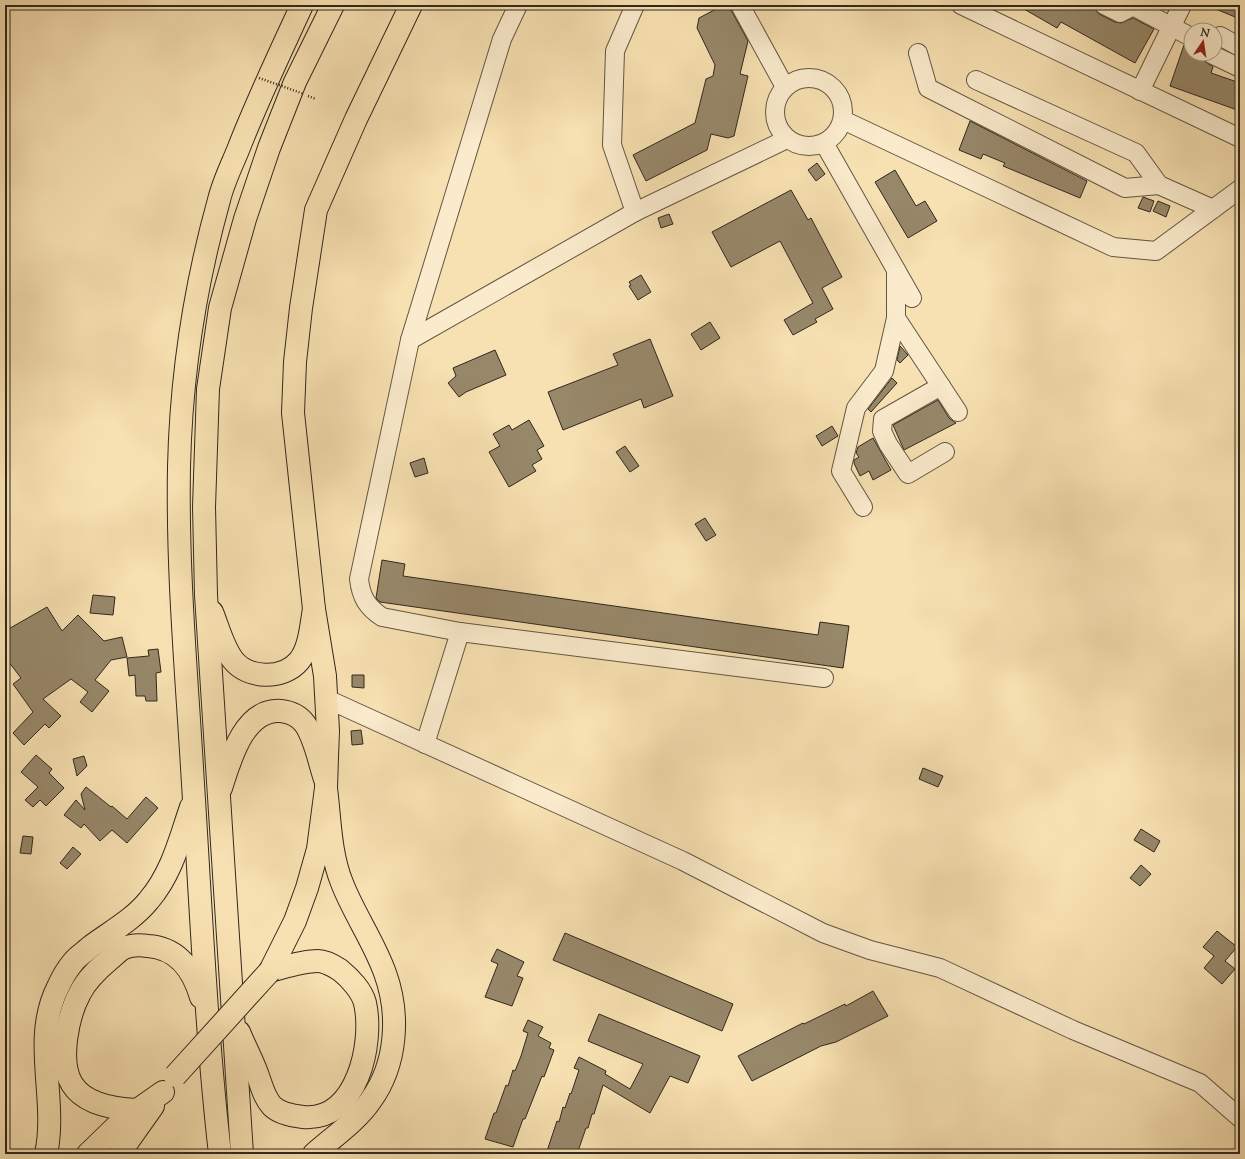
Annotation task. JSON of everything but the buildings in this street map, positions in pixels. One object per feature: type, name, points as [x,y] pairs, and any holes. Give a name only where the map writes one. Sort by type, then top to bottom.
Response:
[{"type":"main road","points":[[220,1154],[212,1088],[207,1017],[182,592],[179,510],[181,428],[185,374],[205,258],[220,196],[257,102],[302,5]]},
{"type":"main road","points":[[242,1154],[206,595],[204,507],[208,389],[220,308],[245,219],[269,148],[296,82],[333,5]]},
{"type":"main road","points":[[109,1154],[270,971],[294,921],[307,888],[318,849],[326,785],[328,731],[327,699],[325,676],[314,609],[293,413],[295,362],[300,316],[316,210],[356,119],[412,5]]},
{"type":"main road","points":[[206,595],[223,639],[234,660],[246,670],[261,675],[276,674],[299,662],[306,649],[314,609]]},
{"type":"main road","points":[[218,800],[227,768],[243,732],[258,718],[273,711],[291,712],[304,722],[309,731],[326,785],[334,850],[341,881],[355,913],[386,973],[392,1001],[395,1032],[391,1056],[383,1079],[371,1101],[314,1154]]},
{"type":"main road","points":[[46,1154],[51,1115],[45,1042],[47,1014],[58,987],[74,960],[132,918],[149,901],[164,880],[194,798]]},
{"type":"main road","points":[[137,1110],[117,1109],[97,1103],[79,1091],[72,1084],[65,1059],[66,1039],[79,993],[89,979],[124,948],[142,945],[158,947],[171,952],[185,963],[193,976],[207,1017]]},
{"type":"main road","points":[[233,1019],[258,1076],[262,1092],[273,1107],[292,1115],[308,1117],[323,1115],[344,1101],[358,1080],[368,1025],[365,1002],[359,990],[335,967],[319,960],[270,971]]},
{"type":"main road","points":[[88,1154],[117,1126],[169,1084]]},
{"type":"main road","points":[[119,1154],[169,1084]]},
{"type":"street","points":[[518,5],[502,39],[410,340],[358,579],[360,591],[365,602],[372,611],[382,617],[460,632],[824,678]]},
{"type":"street","points":[[635,5],[615,51],[612,145],[635,212]]},
{"type":"street","points":[[740,5],[785,87]]},
{"type":"street","points":[[961,5],[1240,138]]},
{"type":"street","points":[[1104,5],[1120,13],[1132,6],[1183,32]]},
{"type":"street","points":[[1140,91],[1182,5]]},
{"type":"street","points":[[1223,38],[1240,47]]},
{"type":"street","points":[[918,53],[928,88],[1125,188],[1159,185],[1213,209]]},
{"type":"street","points":[[1223,60],[1240,68]]},
{"type":"street","points":[[805,78],[816,79],[826,82],[835,89],[841,98],[844,109],[843,120],[838,131],[831,139],[824,143],[809,147],[797,144],[787,139],[780,130],[775,119],[775,107],[779,96],[785,87],[794,81],[805,78]]},
{"type":"street","points":[[976,80],[1136,153],[1159,185]]},
{"type":"street","points":[[843,120],[1113,247],[1156,251],[1240,189]]},
{"type":"street","points":[[410,340],[635,212],[787,139]]},
{"type":"street","points":[[824,143],[912,298]]},
{"type":"street","points":[[863,507],[841,471],[856,408],[884,370],[896,318],[896,270]]},
{"type":"street","points":[[896,318],[958,412]]},
{"type":"street","points":[[941,386],[883,419],[882,431],[888,444],[908,474],[945,452]]},
{"type":"street","points":[[425,744],[460,632]]},
{"type":"street","points":[[327,699],[683,861],[823,933],[870,950],[940,968],[1073,1030],[1200,1083],[1240,1118]]},
{"type":"path","points":[[260,78],[304,94]]}]
